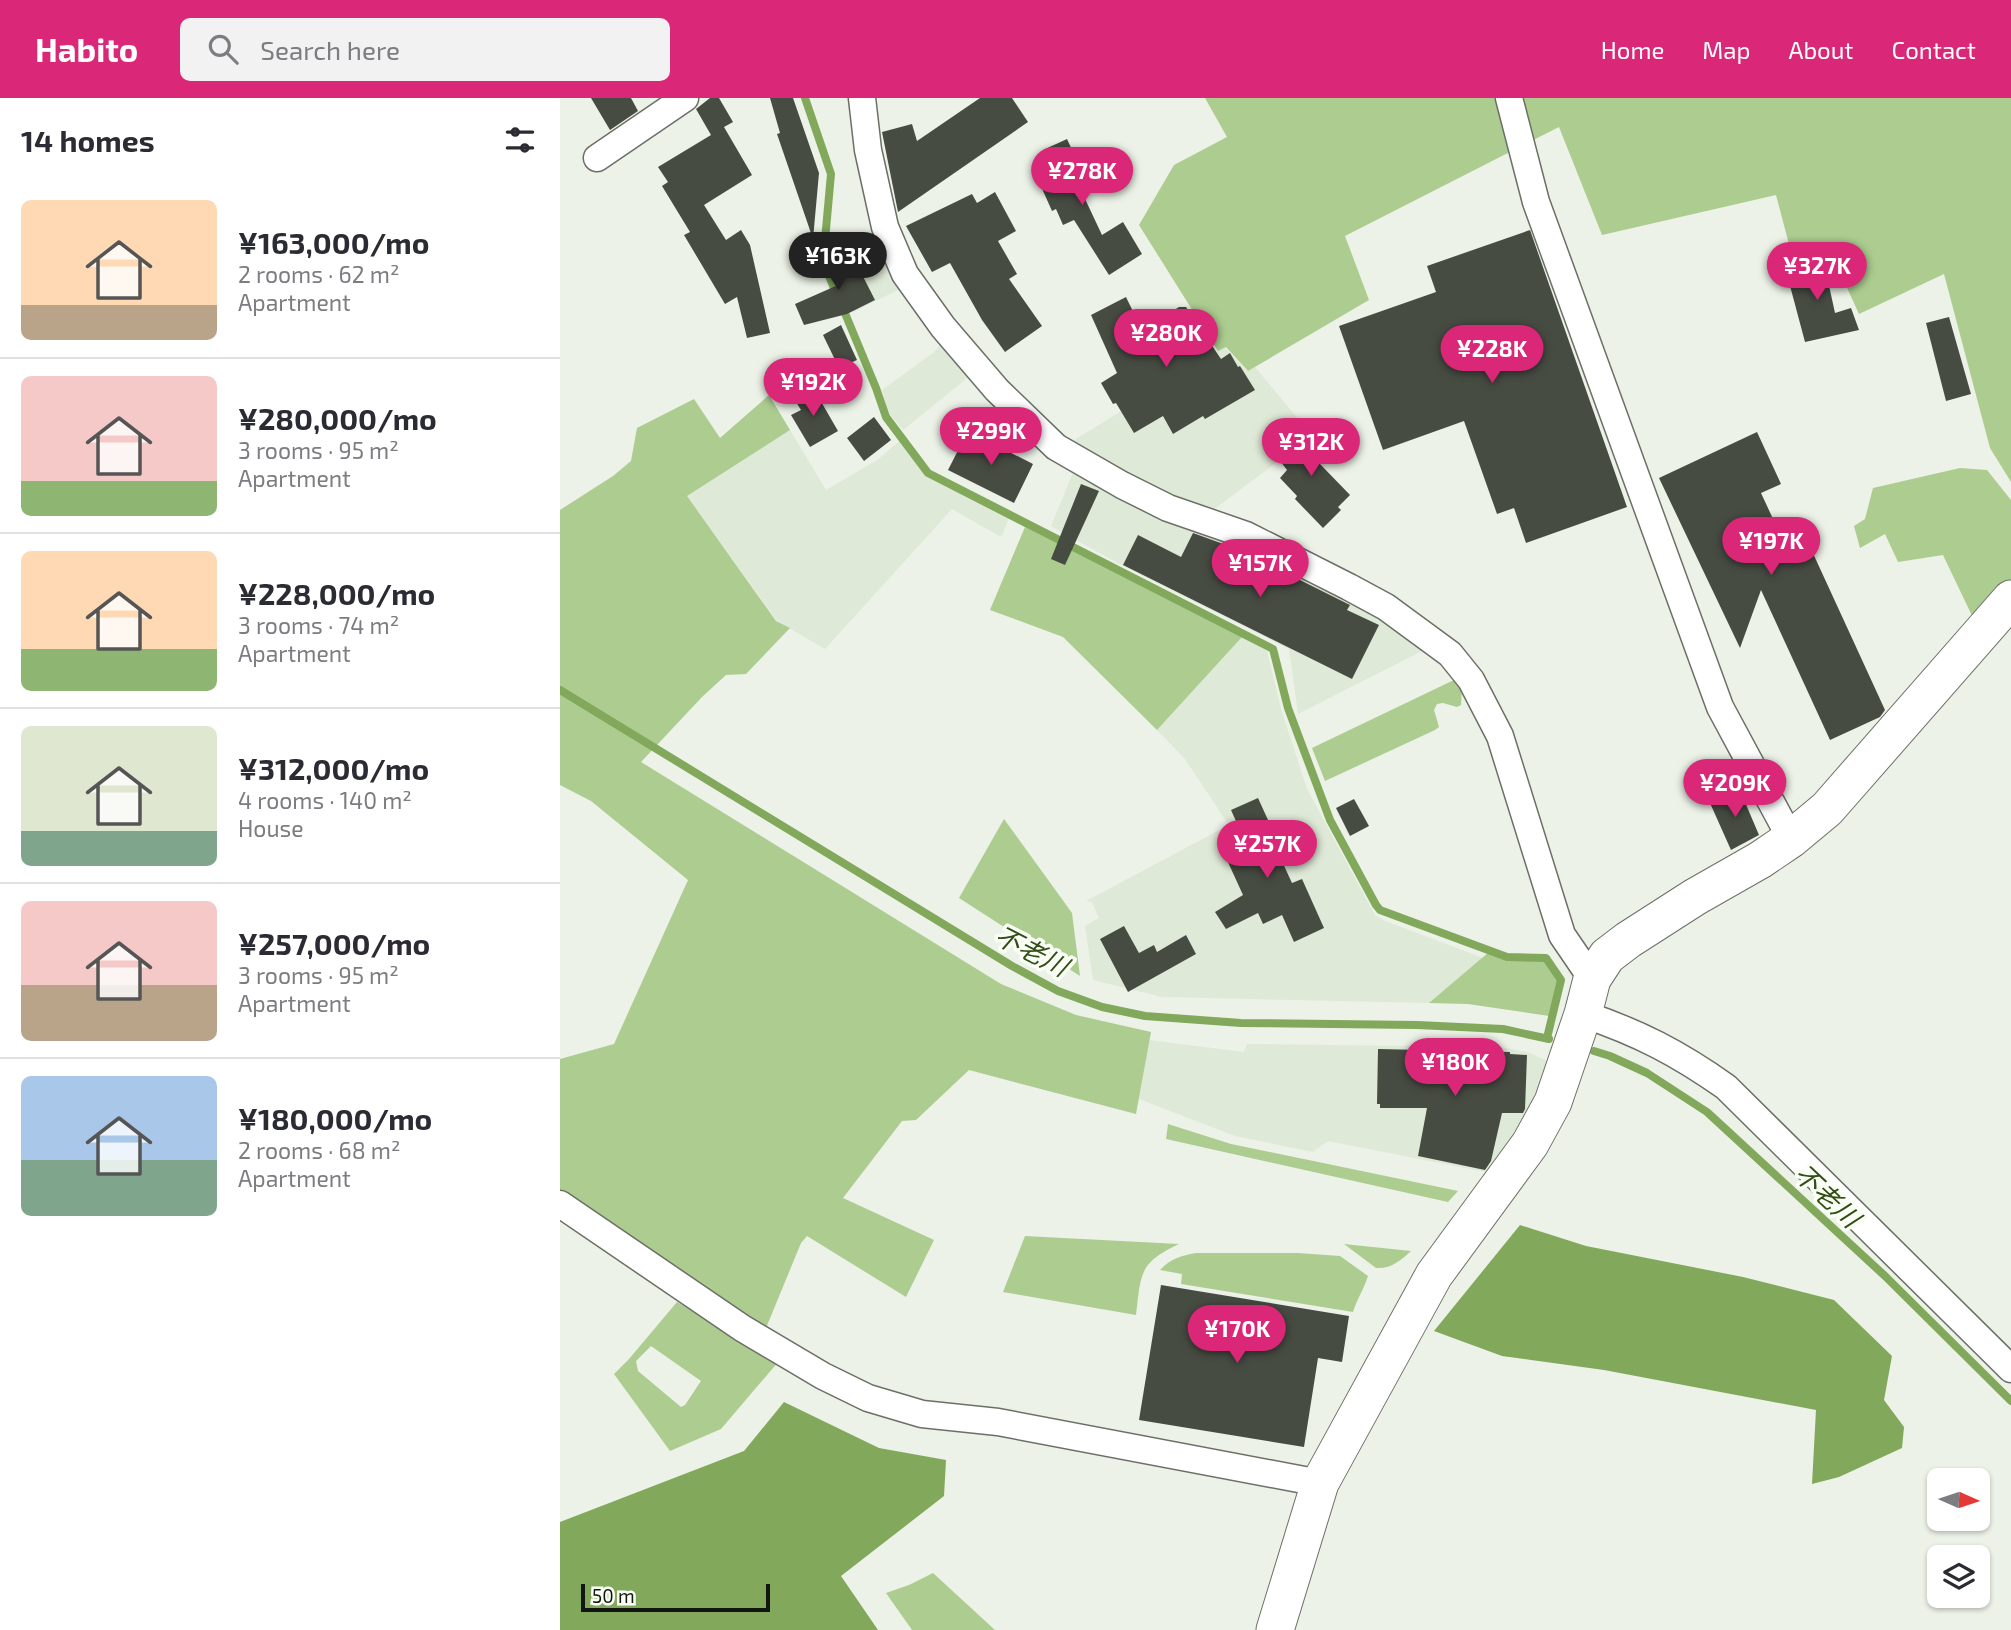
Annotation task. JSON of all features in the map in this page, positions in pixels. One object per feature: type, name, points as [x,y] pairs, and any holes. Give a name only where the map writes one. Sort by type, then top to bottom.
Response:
[{"type":"street","points":[[597,158],[685,98]]},
{"type":"street","points":[[862,98],[868,150],[886,227],[905,274],[943,327],[998,390],[1056,447],[1156,502],[1246,535],[1358,592],[1386,607],[1450,654],[1471,680],[1500,736],[1562,935],[1592,979]]},
{"type":"street","points":[[1509,98],[1536,202],[1720,707],[1791,839]]},
{"type":"street","points":[[1275,1630],[1320,1483],[1434,1275],[1530,1144],[1553,1102],[1592,979],[1608,956],[1628,940],[1791,839],[1827,809],[2011,599]]},
{"type":"street","points":[[1583,1014],[1651,1040],[1689,1060],[1726,1087],[2011,1369]]},
{"type":"street","points":[[560,1204],[741,1328],[823,1376],[868,1398],[922,1414],[1011,1424],[1320,1483]]},
{"type":"shaded area","points":[[1205,98],[2011,98],[2011,482],[1990,448],[1944,274],[1859,314],[1827,244],[1791,252],[1776,195],[1602,235],[1559,127],[1345,236],[1369,300],[1248,371],[1226,347],[1218,351],[1139,225],[1174,165],[1227,137]]},
{"type":"shaded area","points":[[876,231],[902,288],[853,312],[826,259]]},
{"type":"shaded area","points":[[942,343],[971,375],[903,430],[887,411],[882,390],[933,353]]},
{"type":"shaded area","points":[[1225,347],[1247,371],[1255,367],[1310,433],[1294,449],[1212,511],[1152,490],[1105,464],[1073,441]]},
{"type":"shaded area","points":[[769,395],[790,430],[687,496],[776,621],[790,628],[746,674],[726,675],[641,762],[1001,984],[1076,1015],[1151,1032],[1136,1114],[969,1070],[916,1120],[902,1121],[843,1198],[934,1240],[906,1297],[807,1236],[801,1243],[766,1328],[607,1221],[560,1193],[560,1059],[614,1044],[688,880],[591,801],[560,785],[560,510],[613,476],[631,461],[637,428],[694,399],[720,438]]},
{"type":"shaded area","points":[[790,430],[826,490],[877,460],[902,439],[927,474],[1011,514],[1001,537],[952,509],[825,649],[777,621],[687,496]]},
{"type":"shaded area","points":[[1075,468],[1251,544],[1354,598],[1424,650],[1298,714],[1289,649],[1123,566],[1051,526]]},
{"type":"shaded area","points":[[1960,468],[1987,470],[2011,500],[2011,581],[1975,622],[1943,555],[1898,562],[1885,534],[1860,548],[1854,526],[1865,519],[1873,488]]},
{"type":"shaded area","points":[[1025,527],[1242,637],[1157,730],[1063,637],[990,610]]},
{"type":"shaded area","points":[[1242,637],[1267,651],[1281,709],[1307,789],[1375,915],[1483,958],[1429,1003],[1162,997],[1093,980],[1085,926],[1099,918],[1092,902],[1086,901],[1229,825],[1185,759],[1157,730]]},
{"type":"shaded area","points":[[1456,679],[1462,689],[1461,705],[1457,707],[1437,704],[1434,710],[1439,727],[1325,781],[1312,748]]},
{"type":"shaded area","points":[[1004,819],[1072,913],[1080,976],[959,898]]},
{"type":"shaded area","points":[[1489,952],[1508,959],[1545,961],[1558,981],[1549,1016],[1468,1004],[1429,1003]]},
{"type":"shaded area","points":[[1149,1040],[1244,1052],[1247,1044],[1501,1047],[1528,1052],[1551,1063],[1535,1104],[1491,1173],[1328,1141],[1313,1152],[1235,1136],[1139,1099]]},
{"type":"shaded area","points":[[1168,1124],[1231,1144],[1458,1191],[1448,1202],[1166,1139]]},
{"type":"shaded area","points":[[1520,1225],[1586,1246],[1743,1277],[1834,1300],[1892,1356],[1884,1400],[1904,1427],[1902,1448],[1839,1477],[1812,1484],[1816,1410],[1604,1370],[1502,1356],[1434,1331]]},
{"type":"shaded area","points":[[1025,1236],[1179,1244],[1156,1257],[1144,1271],[1136,1315],[1003,1292]]},
{"type":"shaded area","points":[[1344,1244],[1411,1251],[1391,1266],[1376,1268]]},
{"type":"shaded area","points":[[1196,1253],[1298,1253],[1340,1256],[1368,1276],[1353,1312],[1181,1284],[1182,1274],[1160,1270],[1177,1258]]},
{"type":"shaded area","points":[[677,1302],[779,1361],[721,1429],[670,1451],[614,1374]],"holes":[[[651,1346],[701,1381],[681,1407],[638,1371],[636,1361]]]},
{"type":"shaded area","points":[[784,1402],[879,1448],[946,1460],[944,1496],[841,1576],[878,1630],[560,1630],[560,1522],[744,1451]]},
{"type":"shaded area","points":[[933,1573],[995,1630],[912,1630],[886,1593]]},
{"type":"building","points":[[591,98],[631,98],[638,111],[610,130]]},
{"type":"building","points":[[710,98],[719,98],[733,122],[724,127],[752,175],[704,205],[726,240],[741,230],[750,245],[770,333],[747,338],[737,297],[725,304],[684,235],[690,232],[662,186],[668,182],[658,167],[711,135],[696,109]]},
{"type":"building","points":[[770,98],[793,98],[819,173],[813,239],[777,134],[780,133]]},
{"type":"building","points":[[980,98],[1012,98],[1028,122],[898,212],[882,132],[912,124],[917,141]]},
{"type":"building","points":[[1067,139],[1086,180],[1078,184],[1102,235],[1123,222],[1142,254],[1109,275],[1074,220],[1063,225],[1056,209],[1052,211],[1032,166],[1047,159],[1043,150]]},
{"type":"building","points":[[995,192],[1016,231],[998,241],[1017,274],[1009,279],[1042,326],[1005,352],[982,320],[950,263],[932,272],[906,226],[972,194],[977,203]]},
{"type":"building","points":[[1530,230],[1627,507],[1526,543],[1514,508],[1497,514],[1464,421],[1383,450],[1339,326],[1436,292],[1427,266]]},
{"type":"building","points":[[849,249],[875,300],[847,314],[804,325],[795,304],[838,285],[826,261]]},
{"type":"building","points":[[1823,258],[1835,313],[1851,308],[1859,330],[1805,342],[1785,267]]},
{"type":"building","points":[[1126,297],[1142,330],[1179,307],[1186,307],[1221,359],[1230,353],[1255,390],[1173,434],[1163,416],[1134,433],[1101,383],[1117,373],[1091,315]]},
{"type":"building","points":[[1949,317],[1971,394],[1946,401],[1926,323]]},
{"type":"building","points":[[841,325],[857,360],[839,368],[823,335]]},
{"type":"building","points":[[812,386],[838,431],[810,447],[791,415],[801,410],[793,397]]},
{"type":"building","points":[[874,417],[891,440],[864,461],[847,438]]},
{"type":"building","points":[[1300,429],[1329,454],[1320,464],[1350,495],[1338,507],[1341,510],[1323,528],[1295,499],[1297,496],[1280,478],[1287,470],[1274,453]]},
{"type":"building","points":[[968,431],[1033,464],[1014,503],[948,470]]},
{"type":"building","points":[[1757,432],[1781,484],[1761,493],[1780,534],[1800,525],[1885,710],[1880,717],[1830,740],[1761,590],[1740,648],[1659,478]]},
{"type":"building","points":[[1081,484],[1099,491],[1065,565],[1051,559]]},
{"type":"building","points":[[1193,533],[1240,550],[1350,605],[1347,610],[1379,625],[1352,679],[1123,565],[1138,535],[1181,557]]},
{"type":"building","points":[[1739,788],[1759,835],[1731,850],[1710,803]]},
{"type":"building","points":[[1258,798],[1273,831],[1269,833],[1292,883],[1302,879],[1324,928],[1294,942],[1282,915],[1263,924],[1258,913],[1226,929],[1215,912],[1243,895],[1227,860],[1249,850],[1231,810]]},
{"type":"building","points":[[1354,799],[1369,826],[1350,836],[1336,808]]},
{"type":"building","points":[[1124,926],[1139,953],[1154,945],[1157,952],[1186,935],[1196,954],[1128,992],[1100,939]]},
{"type":"building","points":[[1378,1049],[1510,1052],[1527,1055],[1525,1109],[1523,1113],[1502,1113],[1491,1161],[1485,1170],[1418,1156],[1427,1108],[1380,1108],[1380,1104],[1377,1104]]},
{"type":"building","points":[[1161,1285],[1349,1316],[1342,1362],[1318,1358],[1304,1447],[1139,1420]]},
{"type":"waterway","points":[[805,98],[831,174],[823,262],[837,295]]},
{"type":"waterway","points":[[842,306],[886,417],[928,473],[1273,649],[1288,708],[1330,820],[1376,905],[1380,910],[1507,957],[1546,958],[1561,980],[1547,1038]]},
{"type":"waterway","name":"不老川","points":[[560,690],[1012,966],[1058,991],[1102,1007],[1145,1016],[1241,1023],[1503,1029],[1549,1039]]},
{"type":"waterway","name":"不老川","points":[[1594,1051],[1647,1073],[1707,1112],[1885,1276],[2011,1401]]}]
